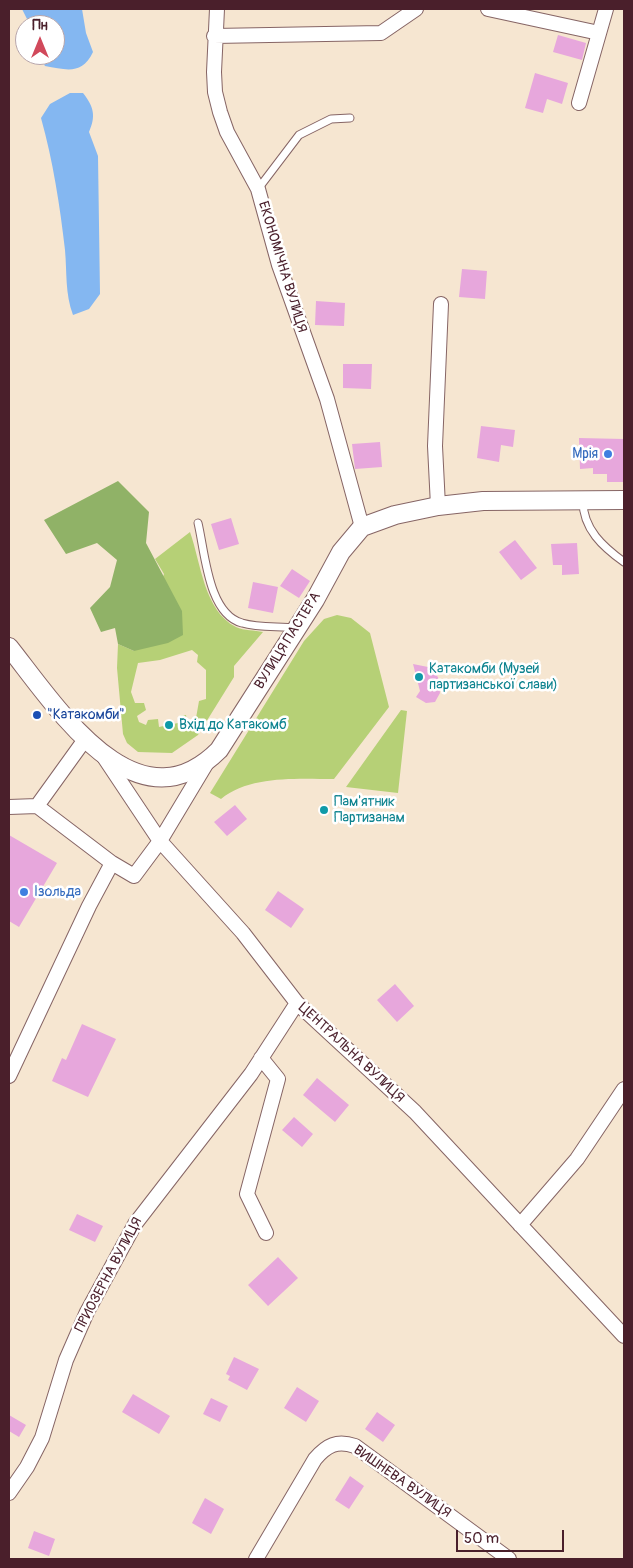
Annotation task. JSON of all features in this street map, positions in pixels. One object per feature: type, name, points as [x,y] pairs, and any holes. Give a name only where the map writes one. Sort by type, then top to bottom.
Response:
[{"type":"street","name":"ЕКОНОМІЧНА ВУЛИЦЯ","points":[[217,9],[214,36],[215,92],[220,112],[226,132],[258,189],[279,265],[301,332],[327,399],[362,527]]},
{"type":"street","points":[[214,36],[381,32],[416,9]]},
{"type":"street","points":[[488,9],[599,33]]},
{"type":"street","points":[[578,103],[606,9]]},
{"type":"street","points":[[438,506],[436,446],[441,304]]},
{"type":"street","name":"ВУЛИЦЯ ПАСТЕРА","points":[[9,647],[68,720],[100,752],[128,771],[145,777],[164,778],[178,776],[208,761],[219,750],[296,628],[341,552],[362,527],[395,515],[438,506],[483,501],[624,500]]},
{"type":"street","points":[[37,806],[86,738]]},
{"type":"street","name":"ЦЕНТРАЛЬНА ВУЛИЦЯ","points":[[100,752],[160,841],[243,934],[296,1003],[414,1112],[624,1336]]},
{"type":"street","points":[[9,807],[37,806],[112,863],[134,876],[160,841],[208,761]]},
{"type":"street","points":[[9,1076],[88,906],[112,863]]},
{"type":"street","name":"ПРИОЗЕРНА ВУЛИЦЯ","points":[[9,1493],[27,1466],[42,1438],[66,1360],[87,1312],[135,1224],[192,1152],[261,1058],[296,1003]]},
{"type":"street","points":[[261,1058],[278,1079],[247,1194],[266,1233]]},
{"type":"street","points":[[520,1225],[577,1159],[624,1089]]},
{"type":"street","name":"ВИШНЕВА ВУЛИЦЯ","points":[[256,1559],[315,1459],[326,1447],[335,1443],[346,1443],[368,1455],[509,1559]]},
{"type":"lane","points":[[258,189],[299,135],[332,119],[350,118]]},
{"type":"lane","points":[[582,501],[582,512],[588,527],[602,544],[624,562]]},
{"type":"lane","points":[[198,523],[214,592],[218,604],[227,616],[241,623],[296,628]]},
{"type":"green space","points":[[118,481],[149,512],[146,543],[182,611],[183,635],[168,643],[134,651],[118,644],[115,628],[101,632],[90,608],[110,587],[117,560],[97,543],[66,554],[44,520]]},
{"type":"green space","points":[[190,532],[205,585],[217,610],[225,620],[236,627],[263,632],[234,666],[234,677],[198,735],[172,753],[138,752],[127,743],[123,734],[117,668],[118,644],[134,651],[164,574],[155,559]],"holes":[[[192,650],[198,655],[197,662],[206,670],[206,699],[199,701],[196,718],[187,722],[186,715],[179,716],[178,723],[159,727],[158,719],[148,720],[146,725],[139,722],[137,716],[146,710],[144,703],[135,703],[131,692],[138,663],[160,660]]]},
{"type":"green space","points":[[337,615],[351,618],[370,633],[389,707],[334,779],[290,779],[260,782],[233,791],[221,799],[210,793],[304,641],[324,619]]},
{"type":"green space","points":[[401,710],[407,711],[398,793],[346,787]]},
{"type":"water","points":[[22,9],[82,9],[86,33],[93,52],[89,59],[79,68],[73,69],[45,66],[65,65],[65,15],[25,15]]},
{"type":"water","points":[[70,93],[83,93],[90,103],[93,112],[93,121],[89,132],[98,156],[100,294],[89,309],[73,315],[67,291],[65,250],[58,200],[41,118],[50,104]]},
{"type":"building","points":[[558,35],[586,43],[582,60],[553,52]]},
{"type":"building","points":[[535,73],[568,83],[562,104],[547,99],[543,113],[525,108]]},
{"type":"building","points":[[462,269],[487,271],[485,299],[459,297]]},
{"type":"building","points":[[316,301],[345,303],[344,326],[315,325]]},
{"type":"building","points":[[343,364],[372,364],[371,389],[343,388]]},
{"type":"building","points":[[481,426],[515,430],[513,447],[501,445],[499,462],[477,458]]},
{"type":"building","name":"Мрія","points":[[579,438],[624,439],[624,482],[607,482],[607,474],[593,474],[593,468],[580,469]]},
{"type":"building","points":[[380,442],[382,467],[355,469],[352,444]]},
{"type":"building","points":[[231,518],[239,544],[219,550],[211,524]]},
{"type":"building","points":[[515,540],[537,568],[521,580],[499,552]]},
{"type":"building","points":[[577,543],[579,574],[562,575],[562,565],[553,565],[551,544]]},
{"type":"building","points":[[292,569],[310,581],[299,598],[280,586]]},
{"type":"building","points":[[253,582],[278,587],[273,613],[248,608]]},
{"type":"building","points":[[413,664],[428,667],[438,677],[440,693],[435,702],[426,703],[416,697],[420,691]]},
{"type":"building","points":[[235,805],[247,819],[227,836],[214,822]]},
{"type":"building","name":"Ізольда","points":[[9,835],[57,863],[19,927],[9,921]]},
{"type":"building","points":[[278,891],[304,909],[291,928],[265,910]]},
{"type":"building","points":[[395,984],[414,1006],[397,1022],[377,1000]]},
{"type":"building","points":[[82,1024],[116,1039],[88,1097],[52,1081],[62,1058],[66,1060]]},
{"type":"building","points":[[317,1078],[349,1105],[335,1122],[303,1095]]},
{"type":"building","points":[[294,1117],[313,1134],[302,1147],[282,1130]]},
{"type":"building","points":[[77,1214],[103,1226],[95,1242],[69,1230]]},
{"type":"building","points":[[278,1257],[298,1278],[268,1306],[248,1285]]},
{"type":"building","points":[[234,1357],[259,1369],[247,1390],[228,1380],[230,1376],[226,1374]]},
{"type":"building","points":[[297,1387],[319,1401],[306,1422],[284,1408]]},
{"type":"building","points":[[133,1394],[170,1416],[159,1434],[122,1412]]},
{"type":"building","points":[[211,1398],[228,1406],[220,1422],[203,1414]]},
{"type":"building","points":[[377,1412],[395,1425],[383,1442],[365,1429]]},
{"type":"building","points":[[9,1415],[26,1425],[19,1437],[9,1431]]},
{"type":"building","points":[[350,1476],[364,1486],[349,1509],[335,1500]]},
{"type":"building","points":[[205,1498],[224,1509],[211,1534],[192,1523]]},
{"type":"building","points":[[34,1531],[55,1539],[49,1556],[28,1548]]},
{"type":"place","name":"Мрія","points":[[608,454]]},
{"type":"place","name":"Катакомби (Музей партизанської слави)","points":[[419,677]]},
{"type":"place","name":"\"Катакомби\"","points":[[37,715]]},
{"type":"place","name":"Вхід до Катакомб","points":[[169,725]]},
{"type":"place","name":"Пам'ятник Партизанам","points":[[324,810]]},
{"type":"place","name":"Ізольда","points":[[24,892]]}]
